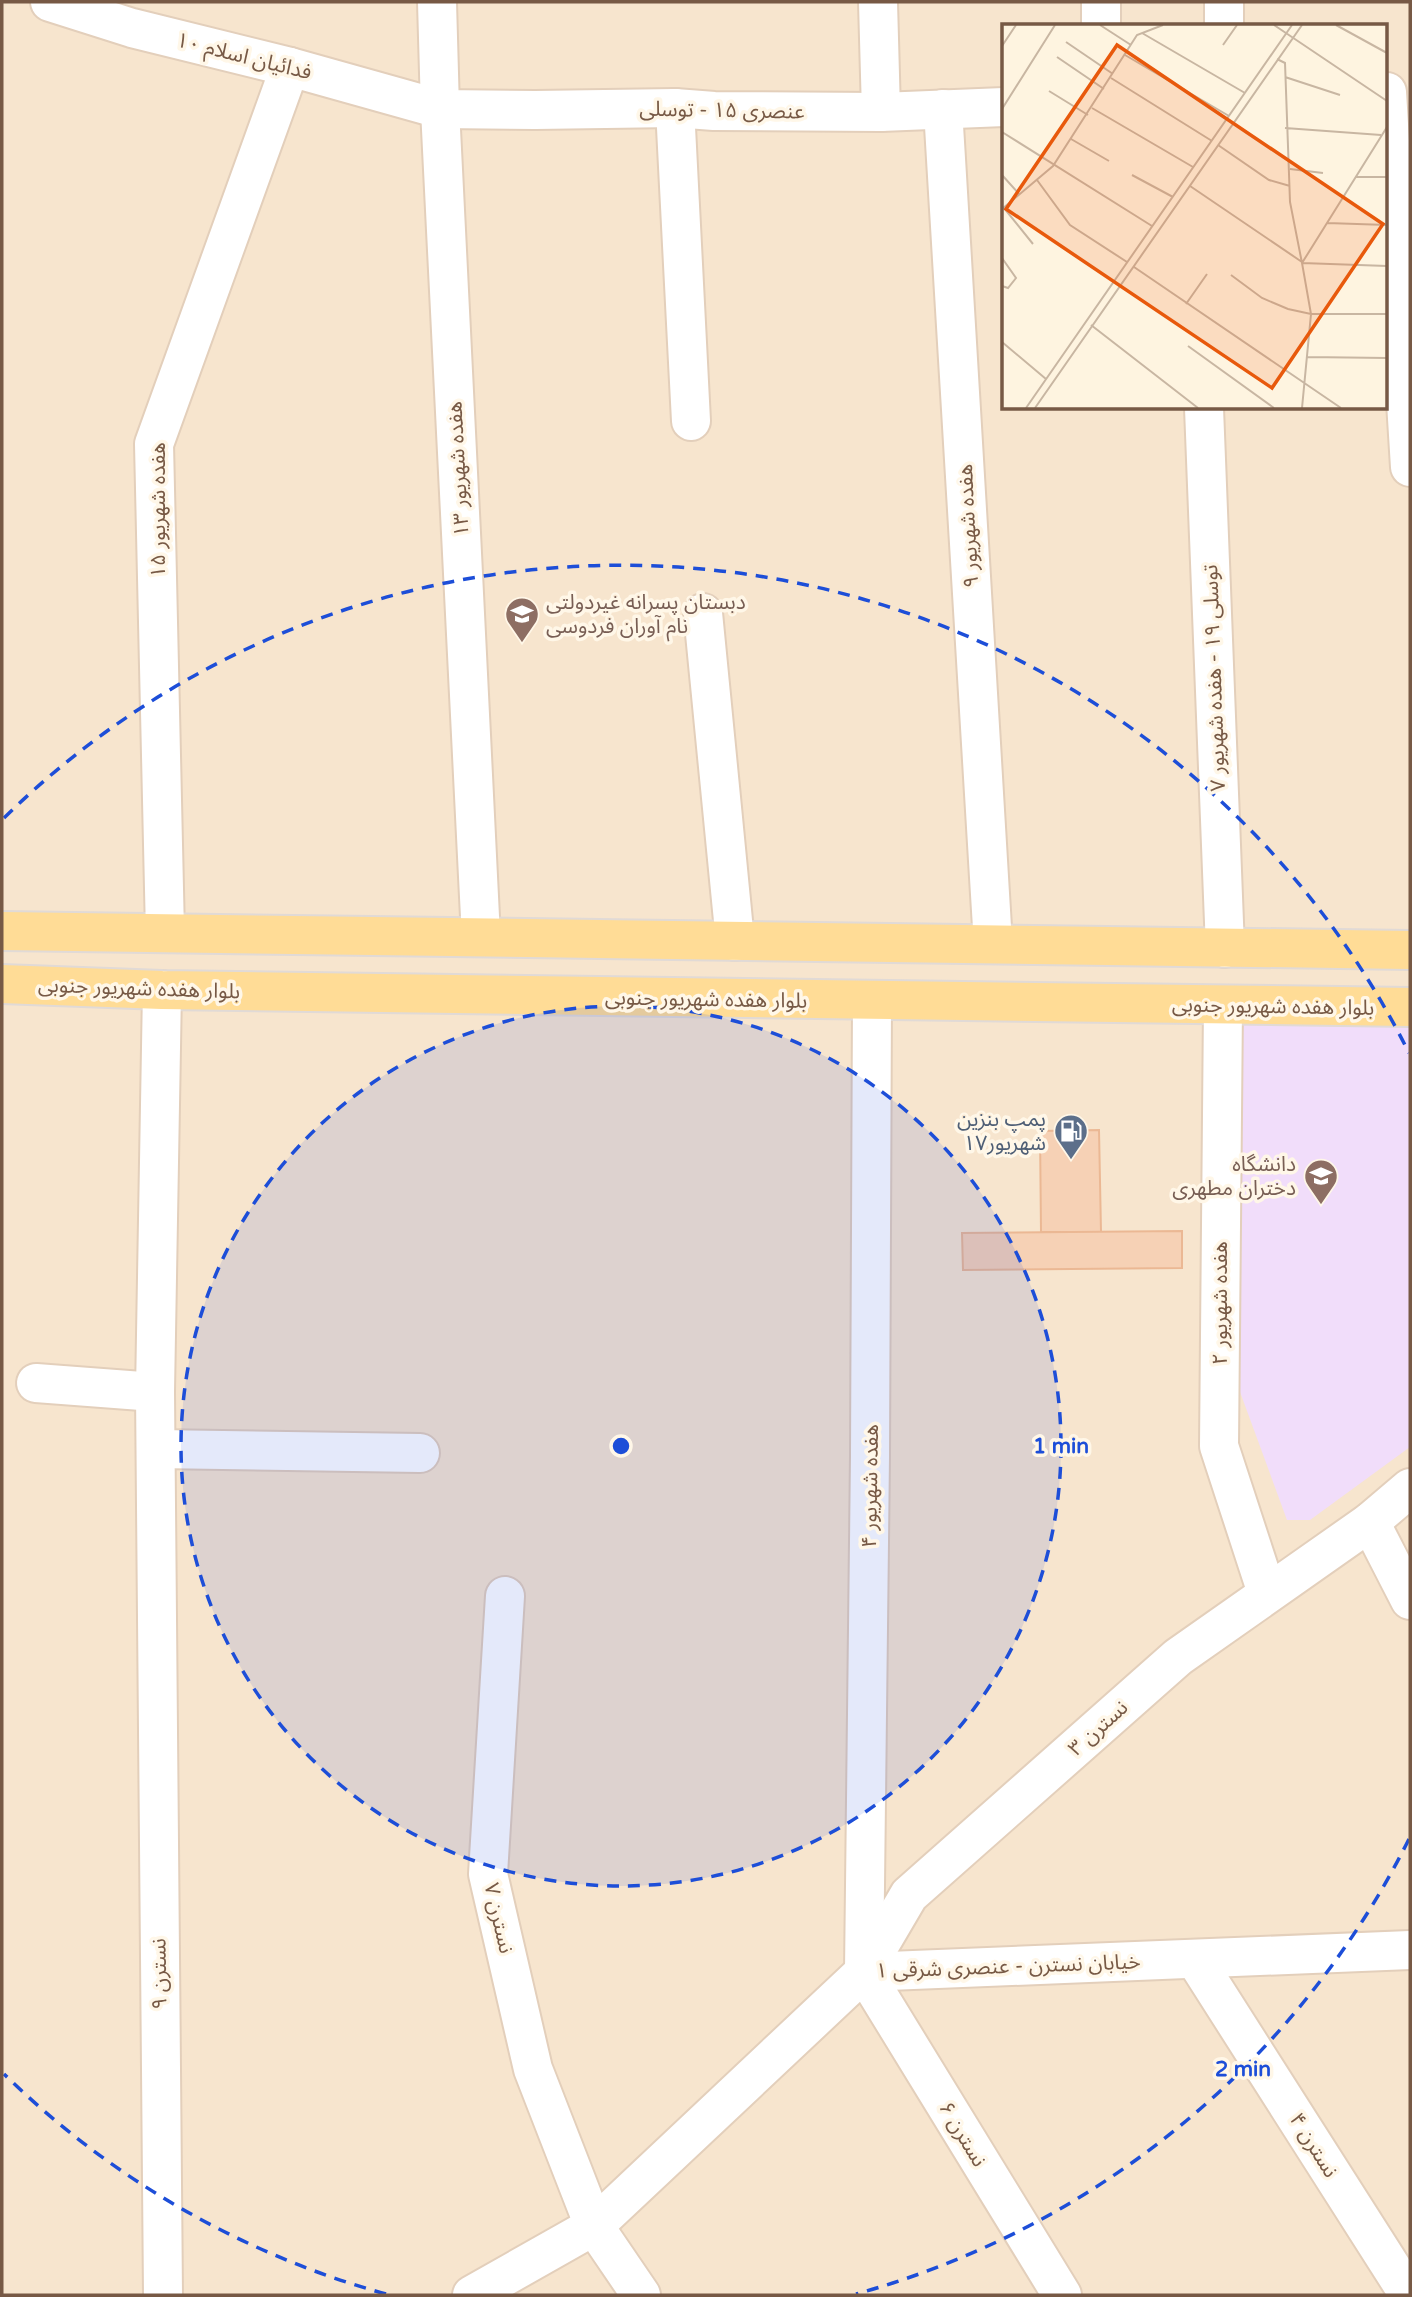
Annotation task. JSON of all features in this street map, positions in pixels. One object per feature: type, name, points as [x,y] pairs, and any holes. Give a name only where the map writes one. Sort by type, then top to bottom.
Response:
[{"type":"main road","points":[[2,931],[1410,950]]},
{"type":"main road","name":"بلوار هفده شهریور جنوبی","points":[[2,984],[162,990],[1410,1007]]},
{"type":"street","name":"فدائیان اسلام ۱۰","points":[[50,2],[136,15],[290,67],[440,109]]},
{"type":"street","name":"هفده شهریور ۱۳","points":[[437,2],[481,937]]},
{"type":"street","points":[[878,2],[881,112]]},
{"type":"street","points":[[1101,2],[1101,24]]},
{"type":"street","points":[[1224,2],[1224,24]]},
{"type":"street","name":"هفده شهریور ۱۵","points":[[165,933],[154,444],[290,67]]},
{"type":"street","points":[[1394,91],[1410,467]]},
{"type":"street","name":"عنصری ۱۵ - توسلی","points":[[440,109],[675,108],[714,111],[881,112],[1002,107]]},
{"type":"street","points":[[675,108],[691,421]]},
{"type":"street","name":"هفده شهریور ۹","points":[[943,109],[993,944]]},
{"type":"street","name":"توسلی ۱۹ - هفده شهریور ۷","points":[[1204,410],[1225,948]]},
{"type":"street","points":[[703,613],[735,941]]},
{"type":"street","name":"نسترن ۹","points":[[162,990],[155,1392],[163,2295]]},
{"type":"street","name":"هفده شهریور ۴","points":[[864,1972],[872,1001]]},
{"type":"street","name":"هفده شهریور ۲","points":[[1223,1005],[1219,1446],[1267,1593]]},
{"type":"street","points":[[36,1383],[155,1392]]},
{"type":"street","points":[[156,1449],[419,1453]]},
{"type":"street","points":[[1410,1488],[1370,1522],[1410,1600]]},
{"type":"street","name":"نسترن ۳","points":[[864,1972],[909,1895],[1178,1657],[1370,1522]]},
{"type":"street","name":"نسترن ۷","points":[[505,1596],[488,1874],[533,2068],[594,2226],[641,2295]]},
{"type":"street","points":[[865,1878],[878,1905],[893,1907],[909,1895]]},
{"type":"street","name":"خیابان نسترن - عنصری شرقی ۱","points":[[472,2295],[594,2226],[864,1972],[1410,1950]]},
{"type":"street","name":"نسترن ۴","points":[[1195,1959],[1409,2295]]},
{"type":"street","name":"نسترن ۶","points":[[864,1972],[1062,2295]]},
{"type":"shaded area","points":[[2,2],[1410,2],[1410,2295],[2,2295]]},
{"type":"shaded area","name":"دانشگاه دختران مطهری","points":[[1245,1016],[1410,1019],[1410,1447],[1310,1520],[1287,1520],[1236,1381],[1228,1032]]},
{"type":"building","points":[[1099,1130],[1101,1232],[1041,1232],[1040,1131]]},
{"type":"building","points":[[1182,1231],[1182,1268],[963,1270],[962,1233]]},
{"type":"place","name":"دبستان پسرانه غیردولتی نام آوران فردوسی","points":[[522,644]]},
{"type":"place","name":"پمپ بنزین ۱۷شهریور","points":[[1071,1161]]},
{"type":"place","name":"دانشگاه دختران مطهری","points":[[1321,1206]]}]
